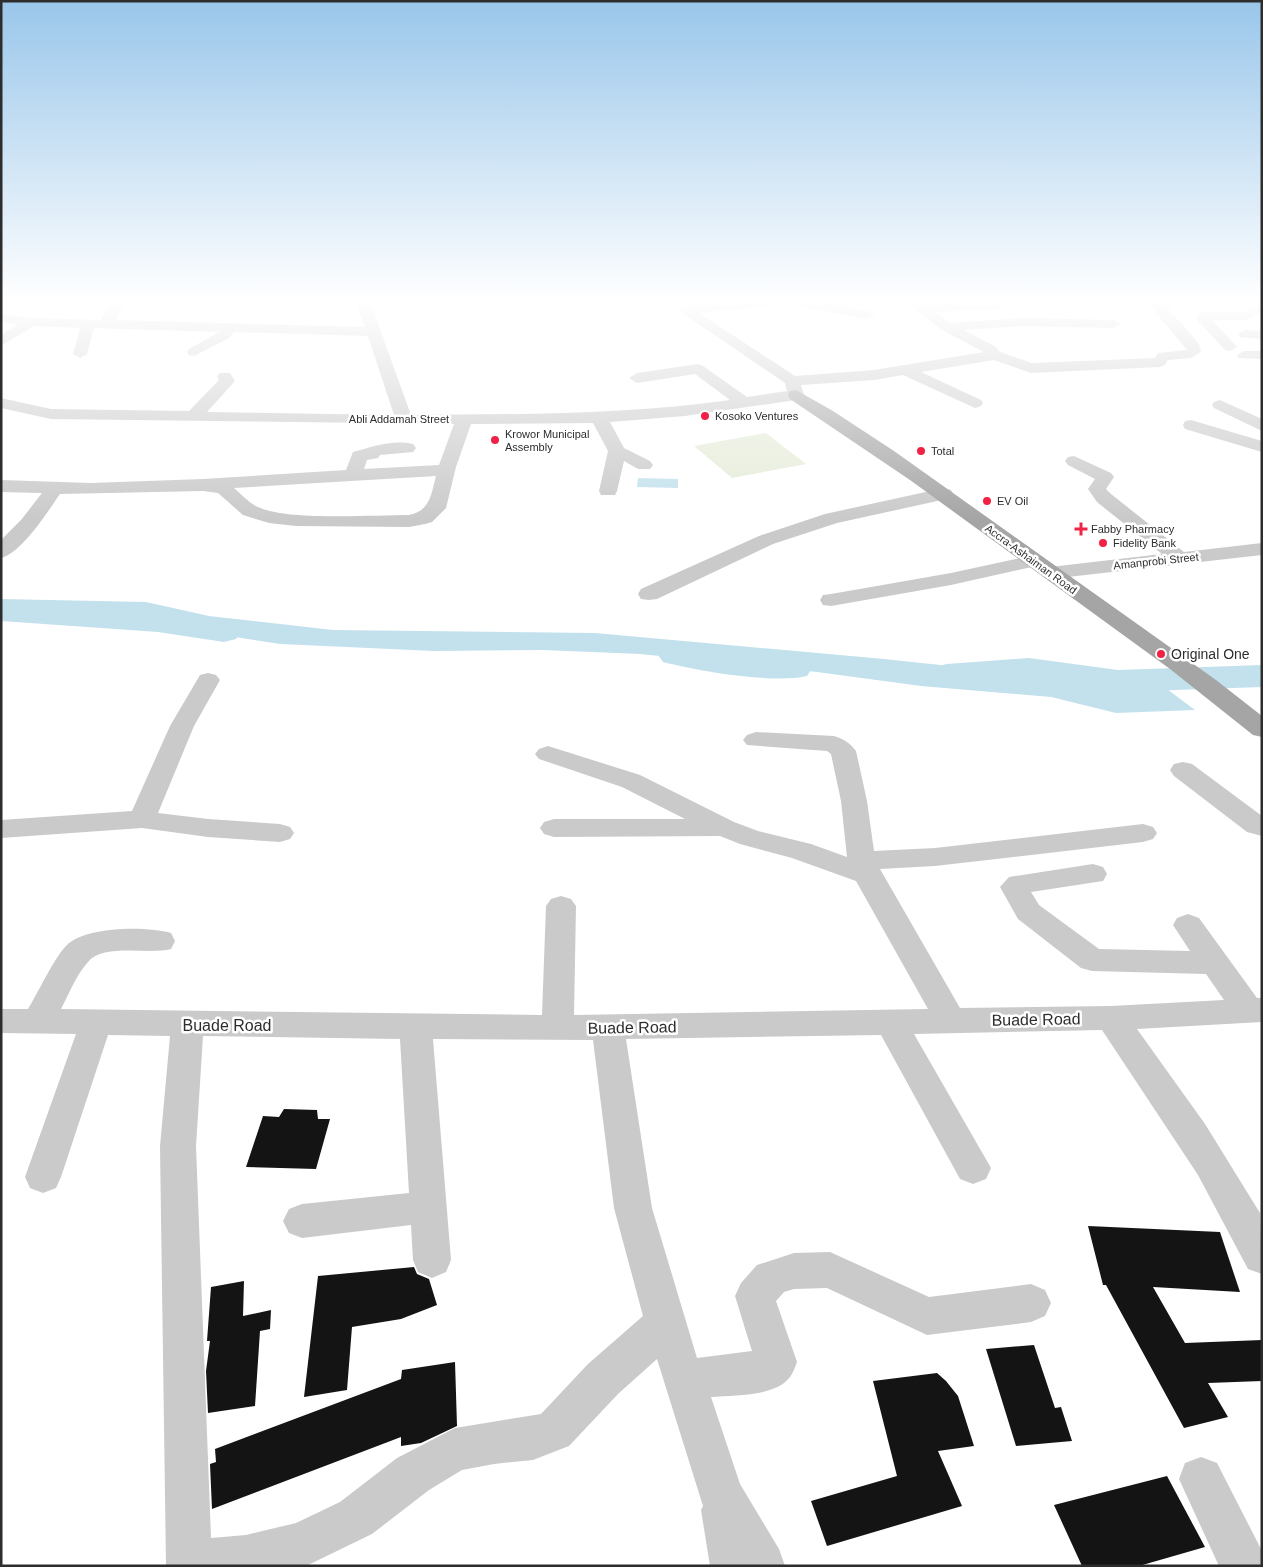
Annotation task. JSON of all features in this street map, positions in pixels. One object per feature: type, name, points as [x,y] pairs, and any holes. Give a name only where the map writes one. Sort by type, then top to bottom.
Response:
[{"type":"main road","name":"Accra-Ashaiman Road","points":[[794,388],[1174,661],[1262,729]]},
{"type":"street","points":[[388,372],[404,420]]},
{"type":"street","points":[[637,378],[682,372]]},
{"type":"street","points":[[701,372],[743,402]]},
{"type":"street","points":[[772,372],[794,388]]},
{"type":"street","name":"Abli Addamah Street","points":[[1,404],[51,414],[404,420],[599,418],[685,411],[743,402],[794,388],[892,372]]},
{"type":"street","points":[[910,372],[975,403]]},
{"type":"street","points":[[193,417],[227,381],[225,376]]},
{"type":"street","points":[[1220,405],[1262,426]]},
{"type":"street","points":[[599,418],[617,451],[644,465]]},
{"type":"street","points":[[204,484],[224,489],[250,511],[269,517],[296,520],[409,521],[425,518],[437,508],[446,470],[464,419]]},
{"type":"street","points":[[1191,425],[1262,447]]},
{"type":"street","points":[[353,476],[359,456],[372,454],[375,450],[407,448]]},
{"type":"street","points":[[608,491],[617,451]]},
{"type":"street","points":[[1074,461],[1106,477],[1096,489],[1104,498],[1178,557]]},
{"type":"street","points":[[1,486],[91,489],[446,470]]},
{"type":"street","points":[[1,552],[28,524],[55,488]]},
{"type":"street","points":[[649,594],[766,540],[832,518],[944,494]]},
{"type":"street","name":"Amanprobi Street","points":[[831,600],[951,579],[1042,567],[1262,549]]},
{"type":"street","points":[[142,819],[182,726],[208,680]]},
{"type":"street","points":[[756,740],[834,744],[843,751],[854,801],[859,850],[865,867],[950,1020]]},
{"type":"street","points":[[548,754],[631,781],[724,828],[865,867],[1143,833]]},
{"type":"street","points":[[1183,770],[1262,828]]},
{"type":"street","points":[[1,829],[142,819],[208,828],[280,833]]},
{"type":"street","points":[[554,828],[724,828]]},
{"type":"street","points":[[1093,874],[1019,884],[1014,887],[1028,912],[1092,960],[1215,963]]},
{"type":"street","points":[[558,1028],[561,906]]},
{"type":"street","points":[[1188,925],[1215,963],[1255,1011]]},
{"type":"street","points":[[37,1022],[77,953],[86,946],[100,942],[160,941]]},
{"type":"street","name":"Buade Road","points":[[1,1021],[187,1025],[558,1028],[1111,1018],[1255,1011]]},
{"type":"street","points":[[1111,1018],[1221,1177],[1246,1222],[1262,1257]]},
{"type":"street","points":[[43,1177],[96,1023]]},
{"type":"street","points":[[891,1023],[973,1168]]},
{"type":"street","points":[[187,1025],[178,1146],[189,1565],[246,1558],[300,1545],[356,1518],[413,1474],[456,1450],[494,1442],[533,1438],[554,1431],[603,1379],[653,1336],[665,1320]]},
{"type":"street","points":[[416,1026],[432,1260]]},
{"type":"street","points":[[608,1027],[633,1208],[665,1320],[721,1494],[732,1566]]},
{"type":"street","points":[[302,1220],[428,1207]]},
{"type":"street","points":[[685,1380],[767,1370],[776,1362],[759,1314],[755,1296],[770,1278],[794,1271],[830,1270],[927,1316],[1031,1303]]},
{"type":"street","points":[[1201,1478],[1244,1566]]},
{"type":"street","points":[[721,1494],[762,1566]]},
{"type":"green space","points":[[766,433],[806,464],[732,478],[694,446]]},
{"type":"water","points":[[638,478],[678,479],[678,488],[637,487]]},
{"type":"water","points":[[1,599],[146,602],[209,616],[333,630],[595,633],[884,659],[1167,689],[1195,710],[1116,713],[1051,697],[921,686],[817,672],[640,654],[543,650],[434,651],[280,644],[202,632],[136,616],[97,619],[1,618]]},
{"type":"building","points":[[284,1109],[317,1110],[318,1119],[330,1119],[316,1169],[246,1167],[263,1116],[279,1117]]},
{"type":"building","points":[[1088,1226],[1220,1232],[1240,1292],[1153,1287],[1185,1343],[1262,1340],[1262,1381],[1208,1383],[1228,1417],[1184,1428],[1106,1285],[1103,1285]]},
{"type":"building","points":[[414,1267],[417,1274],[429,1279],[437,1305],[401,1319],[352,1327],[347,1390],[304,1397],[318,1276]]},
{"type":"building","points":[[244,1281],[243,1316],[271,1310],[270,1329],[260,1331],[255,1406],[208,1413],[206,1371],[210,1341],[207,1341],[211,1287]]},
{"type":"building","points":[[1034,1345],[1055,1408],[1061,1407],[1072,1441],[1016,1446],[986,1349]]},
{"type":"building","points":[[455,1362],[457,1426],[421,1443],[401,1446],[401,1437],[212,1509],[210,1464],[216,1462],[215,1449],[401,1379],[402,1370]]},
{"type":"building","points":[[937,1373],[958,1396],[974,1446],[938,1451],[962,1506],[827,1546],[811,1501],[897,1476],[873,1381]]},
{"type":"building","points":[[1167,1476],[1205,1547],[1139,1566],[1082,1566],[1054,1505]]},
{"type":"waterway","points":[[1,611],[158,622],[224,632]]},
{"type":"waterway","points":[[675,655],[731,664],[794,668]]},
{"type":"waterway","points":[[947,675],[1029,669],[1118,681],[1262,676]]},
{"type":"place","name":"Kosoko Ventures","points":[[705,416]]},
{"type":"place","name":"Krowor Municipal Assembly","points":[[495,440]]},
{"type":"place","name":"Total","points":[[921,451]]},
{"type":"place","name":"EV Oil","points":[[987,501]]},
{"type":"place","name":"Fabby Pharmacy","points":[[1081,529]]},
{"type":"place","name":"Fidelity Bank","points":[[1103,543]]},
{"type":"place","name":"Original One","points":[[1161,654]]}]
